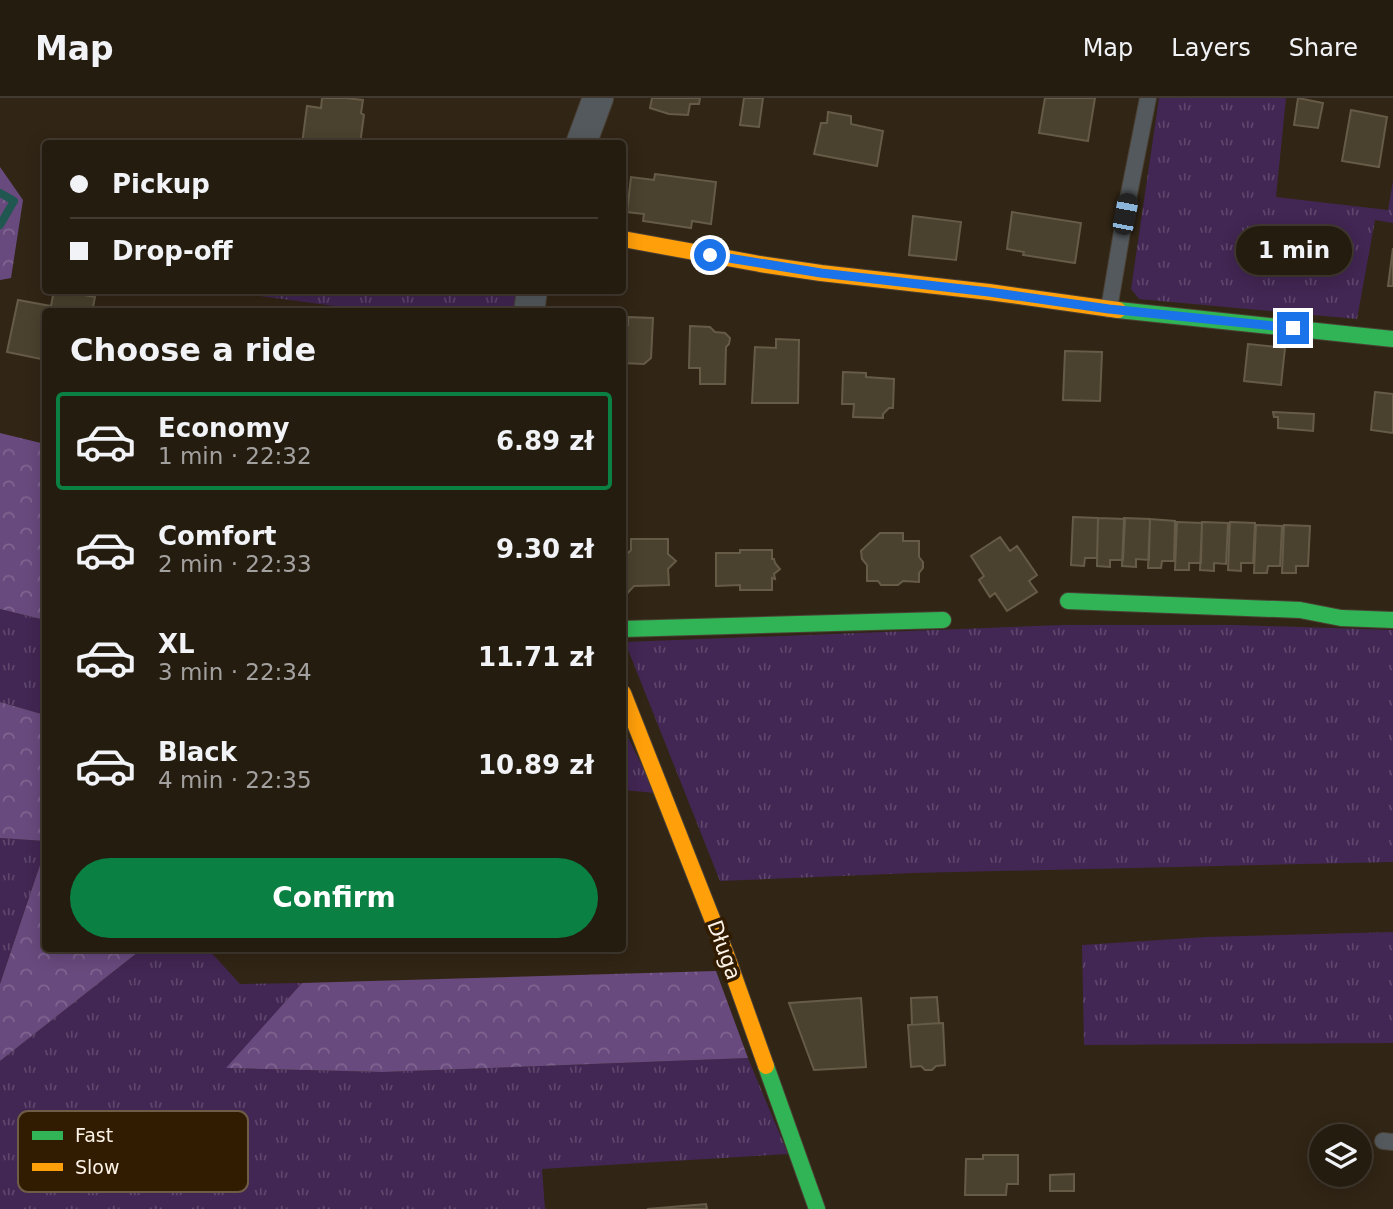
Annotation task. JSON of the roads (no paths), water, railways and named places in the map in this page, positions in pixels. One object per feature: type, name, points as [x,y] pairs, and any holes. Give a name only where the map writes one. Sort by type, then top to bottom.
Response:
[{"type":"street","points":[[582,140],[598,98]]},
{"type":"street","points":[[626,240],[808,271],[1109,309],[1393,339]]},
{"type":"street","points":[[1068,601],[1300,610],[1341,618],[1393,620]]},
{"type":"street","points":[[626,629],[943,620]]},
{"type":"street","name":"Długa","points":[[626,701],[726,954],[817,1209]]},
{"type":"lane","points":[[1109,309],[1148,98]]},
{"type":"waterway","points":[[0,193],[14,201],[0,225]]}]
